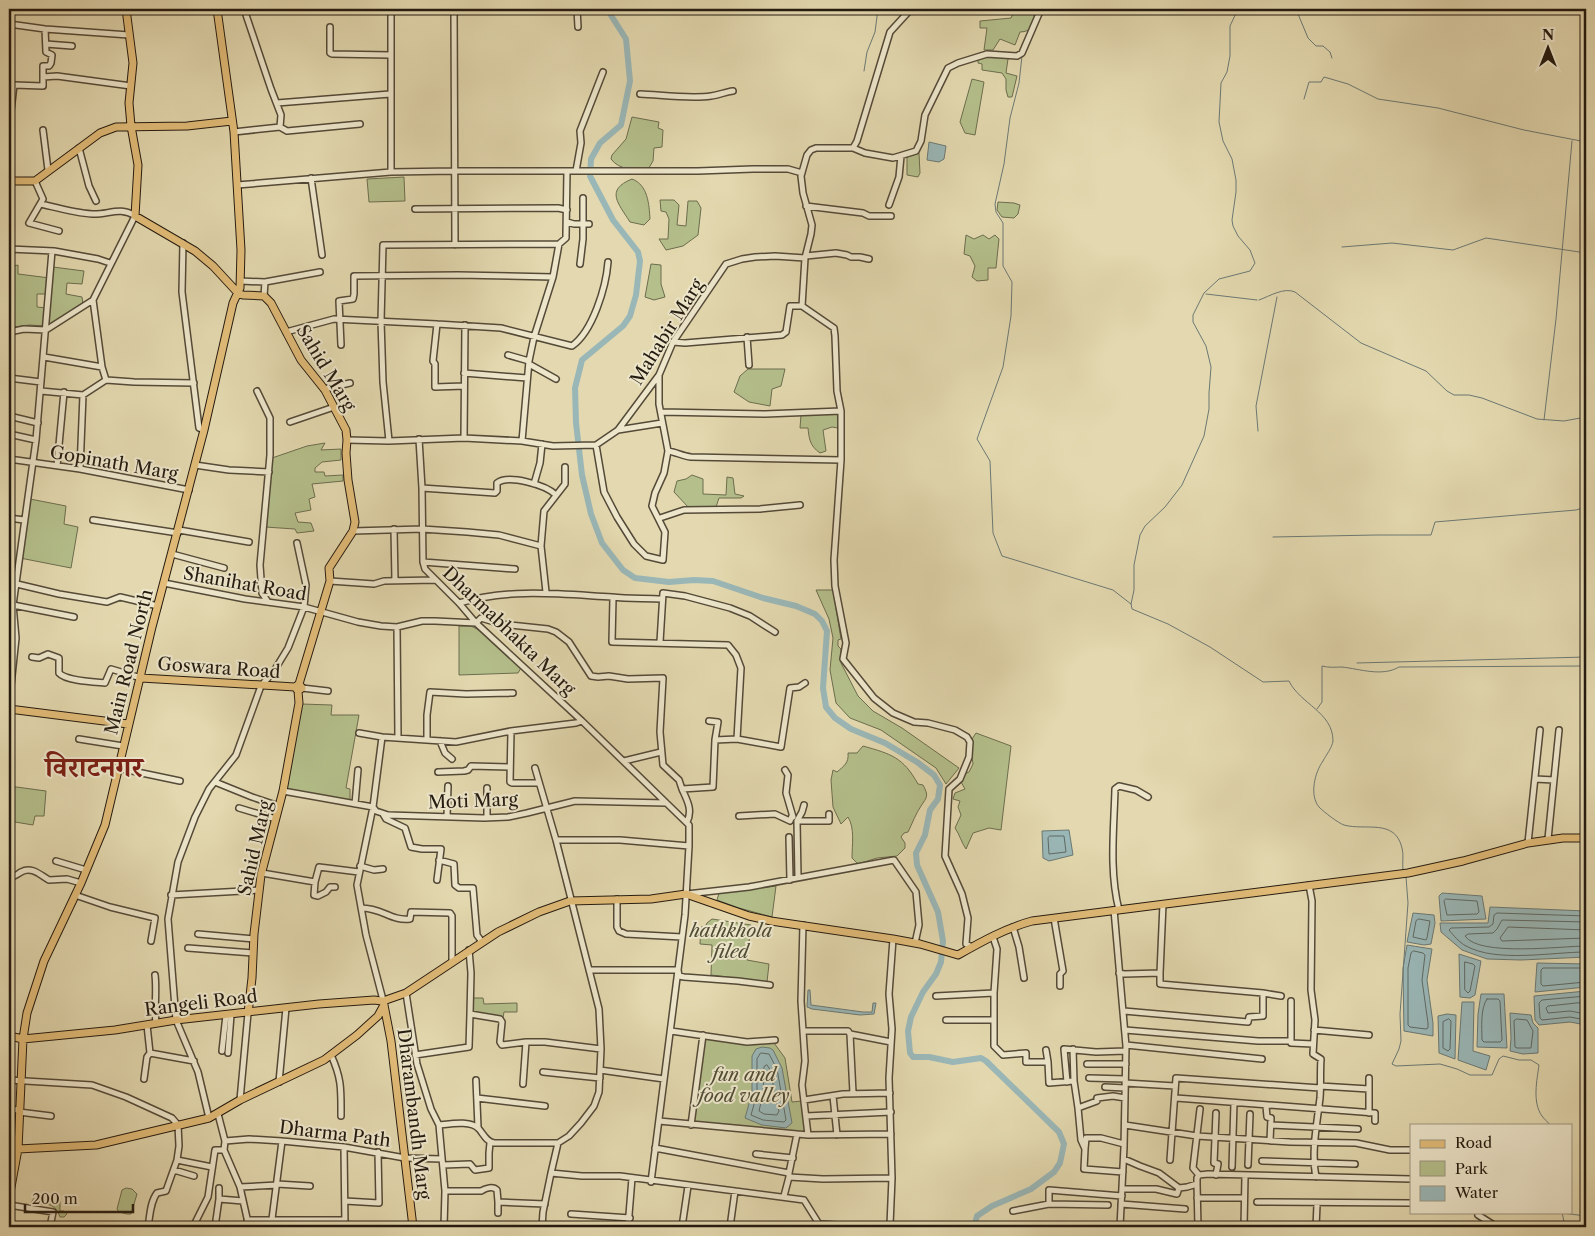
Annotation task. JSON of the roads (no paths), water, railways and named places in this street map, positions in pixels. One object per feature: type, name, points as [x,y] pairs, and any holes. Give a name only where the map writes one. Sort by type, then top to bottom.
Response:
[{"type":"main road","points":[[126,9],[133,63],[129,103],[138,165],[135,216],[195,251],[213,266],[238,294],[243,296],[264,296]]},
{"type":"main road","name":"Main Road North","points":[[9,1198],[18,1149],[23,1039],[27,1013],[44,961],[81,883],[105,825],[128,724],[204,430],[233,303],[238,294],[241,250],[234,132],[218,9]]},
{"type":"main road","points":[[9,181],[35,181],[100,133],[116,126],[187,126],[232,121]]},
{"type":"main road","name":"Sahid Marg","points":[[248,1013],[259,890],[283,791],[298,703],[298,687],[322,612],[330,581],[329,568],[353,531],[355,522],[348,480],[346,430],[324,389],[301,360],[271,303],[264,296]]},
{"type":"main road","name":"Goswara Road","points":[[141,678],[298,687]]},
{"type":"main road","points":[[9,709],[128,724]]},
{"type":"main road","points":[[9,1147],[18,1149],[96,1145],[209,1118],[240,1100],[280,1082],[331,1055],[378,1016],[384,1002],[406,993],[498,932],[539,912],[570,901],[651,899],[686,894],[749,916],[893,939],[958,956],[1013,927],[1032,921],[1408,873],[1548,839],[1586,838]]},
{"type":"main road","name":"Rangeli Road","points":[[9,1036],[23,1039],[115,1030],[176,1020],[286,1008],[374,1000],[384,1002]]},
{"type":"main road","name":"Dharambandh Marg","points":[[384,1002],[391,1041],[413,1227]]},
{"type":"street","points":[[244,9],[281,115],[280,127]]},
{"type":"street","points":[[390,9],[391,172]]},
{"type":"street","points":[[454,9],[455,245]]},
{"type":"street","points":[[577,9],[578,27]]},
{"type":"street","points":[[853,148],[858,141],[890,32],[911,9]]},
{"type":"street","points":[[802,306],[806,257],[812,225],[802,188],[802,173],[807,155],[811,150],[816,148],[853,148],[865,153],[893,158],[916,151],[919,147],[925,116],[948,68],[987,54],[1017,56],[1022,53],[1040,9]]},
{"type":"street","points":[[9,24],[45,29],[130,35]]},
{"type":"street","points":[[330,27],[330,53],[332,54],[390,54]]},
{"type":"street","points":[[9,128],[14,85],[43,86],[43,66],[49,66],[52,56],[46,52],[45,29]]},
{"type":"street","points":[[46,44],[72,46]]},
{"type":"street","points":[[577,171],[581,143],[580,131],[603,72]]},
{"type":"street","points":[[43,77],[57,76],[131,86]]},
{"type":"street","points":[[640,94],[698,97],[733,91]]},
{"type":"street","points":[[277,102],[390,94]]},
{"type":"street","points":[[234,132],[280,127],[287,131],[360,124]]},
{"type":"street","points":[[43,130],[48,170]]},
{"type":"street","points":[[79,148],[89,186],[96,201]]},
{"type":"street","points":[[889,205],[899,177],[901,156]]},
{"type":"street","points":[[237,185],[391,172],[753,169],[788,170],[802,173]]},
{"type":"street","points":[[522,441],[527,378],[534,336],[553,277],[559,244],[566,238],[567,171]]},
{"type":"street","points":[[311,178],[322,255]]},
{"type":"street","points":[[35,181],[42,195],[40,204],[29,225],[59,231]]},
{"type":"street","points":[[580,264],[583,198]]},
{"type":"street","points":[[40,204],[95,214],[116,210],[124,211],[135,216],[93,300],[102,367],[106,380]]},
{"type":"street","points":[[806,206],[863,213],[869,216],[891,216]]},
{"type":"street","points":[[415,209],[567,210]]},
{"type":"street","points":[[566,222],[589,224]]},
{"type":"street","points":[[183,243],[182,292],[199,428],[204,430]]},
{"type":"street","points":[[389,441],[383,382],[381,321],[383,245],[559,244]]},
{"type":"street","points":[[9,249],[52,251],[85,256],[110,263]]},
{"type":"street","points":[[9,704],[16,638],[13,605],[38,422],[52,251]]},
{"type":"street","name":"Mahabir Marg","points":[[594,445],[618,430],[659,376],[673,342],[726,264],[762,256],[806,257],[836,254],[869,259]]},
{"type":"street","points":[[286,332],[340,319],[465,325],[501,328],[572,346],[594,317],[606,282],[608,262]]},
{"type":"street","points":[[240,281],[266,282],[320,272]]},
{"type":"street","points":[[341,345],[339,301],[353,299],[354,276],[458,275],[553,277]]},
{"type":"street","points":[[264,296],[266,282]]},
{"type":"street","points":[[9,332],[24,329],[46,330],[93,300]]},
{"type":"street","points":[[673,342],[685,343],[784,334],[790,306],[802,306],[834,328],[837,390],[841,411],[834,560],[835,586],[846,643],[843,659],[874,698],[893,713],[914,722],[928,723],[955,730],[967,737],[970,742],[969,757],[965,768],[960,779],[949,789],[945,856],[962,894],[968,918],[966,944],[972,948]]},
{"type":"street","points":[[437,324],[433,361],[435,364],[435,387],[464,386]]},
{"type":"street","points":[[464,438],[465,325]]},
{"type":"street","points":[[747,337],[749,365]]},
{"type":"street","points":[[508,355],[529,362],[556,379]]},
{"type":"street","points":[[44,357],[102,367]]},
{"type":"street","points":[[464,373],[527,378]]},
{"type":"street","points":[[347,440],[389,441],[464,438],[522,441],[553,446],[594,445],[604,492],[617,517],[634,544],[646,556],[663,560],[665,532],[660,518],[652,506],[655,493],[664,473],[668,451],[662,423],[659,376]]},
{"type":"street","points":[[9,378],[42,382]]},
{"type":"street","points":[[41,392],[64,392],[83,395],[106,380],[194,383]]},
{"type":"street","points":[[324,389],[350,383]]},
{"type":"street","points":[[257,391],[270,418],[269,472],[260,565],[262,593],[268,602]]},
{"type":"street","points":[[57,466],[64,392]]},
{"type":"street","points":[[80,470],[83,395]]},
{"type":"street","points":[[290,422],[334,407]]},
{"type":"street","points":[[661,412],[764,414],[841,411]]},
{"type":"street","points":[[9,416],[38,422]]},
{"type":"street","points":[[618,430],[662,423]]},
{"type":"street","points":[[9,434],[36,440]]},
{"type":"street","name":"Dharmabhakta Marg","points":[[419,439],[423,562],[425,570],[459,603],[476,623],[687,822]]},
{"type":"street","points":[[534,484],[540,463],[542,444]]},
{"type":"street","points":[[668,451],[676,452],[682,456],[840,460]]},
{"type":"street","name":"Gopinath Marg","points":[[9,459],[189,490]]},
{"type":"street","points":[[194,465],[229,470],[269,472]]},
{"type":"street","points":[[546,592],[541,546],[544,511],[565,484],[565,467]]},
{"type":"street","points":[[422,488],[495,493],[497,492],[497,483],[503,480],[534,484],[552,490],[556,495]]},
{"type":"street","points":[[660,518],[684,510],[760,509],[800,505]]},
{"type":"street","points":[[9,518],[24,520]]},
{"type":"street","points":[[93,520],[249,542]]},
{"type":"street","points":[[394,529],[395,581]]},
{"type":"street","points":[[353,531],[422,529],[499,535],[541,546]]},
{"type":"street","points":[[209,1118],[194,1061],[176,1020],[168,921],[171,895],[178,862],[195,817],[209,789],[236,755],[261,686],[274,671],[288,648],[304,607],[306,586],[297,543]]},
{"type":"street","points":[[172,554],[224,568]]},
{"type":"street","points":[[423,562],[515,570]]},
{"type":"street","points":[[330,581],[374,584],[384,581],[435,580]]},
{"type":"street","name":"Shanihat Road","points":[[164,583],[304,607],[380,626],[397,627],[435,621],[476,623],[481,618],[501,624],[556,632],[569,642],[591,676],[628,679],[663,678],[661,752]]},
{"type":"street","points":[[17,584],[59,594],[107,602],[120,597],[158,606]]},
{"type":"street","points":[[459,603],[480,597],[546,592],[614,598],[662,599]]},
{"type":"street","points":[[660,642],[662,599],[664,593],[685,596],[730,608],[750,616],[775,632]]},
{"type":"street","points":[[614,598],[612,642],[619,644],[660,642],[728,645],[736,655],[740,670],[737,740]]},
{"type":"street","points":[[13,605],[74,617]]},
{"type":"street","points":[[397,627],[398,737]]},
{"type":"street","points":[[32,657],[42,658],[48,654],[59,658],[59,673],[62,676],[74,679],[105,683],[111,669],[141,678]]},
{"type":"street","points":[[715,740],[737,740],[781,747],[790,688],[799,687],[804,683]]},
{"type":"street","points":[[298,687],[328,691]]},
{"type":"street","points":[[427,740],[427,715],[430,692],[466,694],[513,693]]},
{"type":"street","points":[[359,733],[382,737],[456,742],[511,731],[582,721]]},
{"type":"street","points":[[682,789],[714,787],[715,740],[718,722],[709,721]]},
{"type":"street","points":[[1528,843],[1540,730]]},
{"type":"street","points":[[1548,839],[1559,730]]},
{"type":"street","points":[[511,731],[509,778],[512,783],[539,783]]},
{"type":"street","points":[[382,737],[373,807],[357,885],[366,934],[384,1002]]},
{"type":"street","points":[[79,739],[123,746]]},
{"type":"street","points":[[440,741],[445,752],[452,759]]},
{"type":"street","points":[[624,761],[661,752],[663,765],[679,780],[689,804],[690,815],[687,822],[689,846],[682,937],[651,1182]]},
{"type":"street","points":[[438,772],[464,771],[468,770],[471,766],[509,767]]},
{"type":"street","points":[[118,768],[180,781]]},
{"type":"street","points":[[490,1143],[558,1143],[569,1136],[594,1106],[599,1092],[601,1049],[599,1009],[556,840],[534,768]]},
{"type":"street","points":[[355,804],[358,770]]},
{"type":"street","points":[[784,770],[788,776],[786,793],[791,818]]},
{"type":"street","points":[[1535,779],[1554,780]]},
{"type":"street","points":[[215,782],[279,806]]},
{"type":"street","points":[[447,817],[448,786]]},
{"type":"street","points":[[1120,1227],[1124,1159],[1126,1048],[1119,973],[1114,869],[1115,789],[1119,786],[1136,790],[1148,797]]},
{"type":"street","points":[[487,788],[487,818]]},
{"type":"street","points":[[283,791],[373,807],[376,811],[383,814],[386,819],[405,828],[411,846],[422,849],[441,849],[437,880]]},
{"type":"street","name":"Moti Marg","points":[[383,814],[487,818],[508,817],[575,801],[666,803]]},
{"type":"street","points":[[798,878],[797,821],[804,805]]},
{"type":"street","points":[[239,808],[276,819]]},
{"type":"street","points":[[739,816],[776,814],[797,821],[829,821],[829,814]]},
{"type":"street","points":[[789,837],[790,880]]},
{"type":"street","points":[[556,840],[620,840],[689,846]]},
{"type":"street","points":[[439,860],[454,864],[455,885],[459,888],[473,888],[477,935],[482,942]]},
{"type":"street","points":[[686,894],[749,887],[894,860],[916,892],[919,925],[918,944]]},
{"type":"street","points":[[56,861],[86,870]]},
{"type":"street","points":[[335,886],[330,887],[325,893],[317,896],[314,894],[315,882],[320,867],[383,869]]},
{"type":"street","points":[[9,876],[15,876],[22,871],[31,870],[41,874],[48,880],[67,879],[81,883]]},
{"type":"street","points":[[262,873],[315,882]]},
{"type":"street","points":[[1309,885],[1312,901],[1310,979],[1315,1020],[1313,1054],[1321,1059],[1314,1163],[1316,1177]]},
{"type":"street","points":[[171,895],[259,890]]},
{"type":"street","points":[[75,895],[110,907],[168,921]]},
{"type":"street","points":[[617,899],[617,927],[619,931],[626,934],[682,937]]},
{"type":"street","points":[[1163,904],[1160,984],[1263,992],[1281,996]]},
{"type":"street","points":[[361,908],[381,910],[393,918],[403,920],[410,919],[411,912],[450,913],[452,916],[452,961]]},
{"type":"street","points":[[151,941],[155,918]]},
{"type":"street","points":[[1054,918],[1063,972],[1060,974],[1060,986]]},
{"type":"street","points":[[803,926],[801,1000],[805,1061],[802,1085],[808,1134]]},
{"type":"street","points":[[1013,927],[1020,947],[1024,978]]},
{"type":"street","points":[[198,934],[254,939]]},
{"type":"street","points":[[993,937],[997,949],[994,993],[994,1046],[1003,1055],[1026,1053],[1026,1062],[1048,1062]]},
{"type":"street","points":[[890,1225],[892,1178],[889,1065],[892,1028],[889,994],[893,939]]},
{"type":"street","points":[[188,948],[253,953]]},
{"type":"street","points":[[416,1055],[469,1047],[471,973],[469,950]]},
{"type":"street","points":[[589,970],[678,970]]},
{"type":"street","points":[[678,970],[679,976],[738,980],[770,985]]},
{"type":"street","points":[[1119,973],[1160,972]]},
{"type":"street","points":[[155,975],[154,1009],[156,1023]]},
{"type":"street","points":[[1124,1012],[1248,1022],[1249,1017],[1262,1016],[1263,992]]},
{"type":"street","points":[[406,993],[416,1055],[432,1109],[439,1125],[445,1192],[444,1227]]},
{"type":"street","points":[[936,996],[994,993]]},
{"type":"street","points":[[1291,1001],[1292,1041]]},
{"type":"street","points":[[280,1082],[286,1008]]},
{"type":"street","points":[[240,1100],[248,1013]]},
{"type":"street","points":[[470,1014],[501,1020],[500,1042],[502,1045],[545,1042],[601,1049]]},
{"type":"street","points":[[225,1052],[229,1015]]},
{"type":"street","points":[[946,1020],[994,1020]]},
{"type":"street","points":[[144,1079],[147,1057],[150,1053],[147,1025]]},
{"type":"street","points":[[1125,1030],[1313,1044]]},
{"type":"street","points":[[1314,1030],[1369,1035]]},
{"type":"street","points":[[671,1031],[747,1042],[775,1040]]},
{"type":"street","points":[[804,1031],[848,1031],[850,1034],[891,1042]]},
{"type":"street","points":[[850,1034],[853,1093]]},
{"type":"street","points":[[691,1125],[703,1035]]},
{"type":"street","points":[[523,1084],[526,1042]]},
{"type":"street","points":[[1067,1082],[1064,1049],[1096,1052],[1126,1048],[1262,1059]]},
{"type":"street","points":[[1074,1049],[1074,1081],[1081,1140],[1085,1149]]},
{"type":"street","points":[[1046,1050],[1049,1083],[1074,1081]]},
{"type":"street","points":[[150,1053],[194,1061]]},
{"type":"street","points":[[331,1055],[341,1081],[341,1116]]},
{"type":"street","points":[[1087,1064],[1126,1064]]},
{"type":"street","points":[[600,1070],[664,1079]]},
{"type":"street","points":[[543,1072],[600,1078]]},
{"type":"street","points":[[1089,1078],[1125,1083],[1175,1086]]},
{"type":"street","points":[[1170,1160],[1176,1078],[1369,1089]]},
{"type":"street","points":[[1369,1078],[1369,1113]]},
{"type":"street","points":[[9,1080],[98,1087],[126,1097],[172,1118],[178,1125],[179,1146],[177,1160],[166,1191],[157,1193],[154,1196],[148,1227]]},
{"type":"street","points":[[476,1080],[478,1128]]},
{"type":"street","points":[[1105,1088],[1125,1083]]},
{"type":"street","points":[[804,1100],[853,1093],[890,1094]]},
{"type":"street","points":[[833,1096],[836,1135]]},
{"type":"street","points":[[1078,1108],[1097,1101],[1097,1098],[1113,1096],[1125,1098]]},
{"type":"street","points":[[477,1098],[545,1106]]},
{"type":"street","points":[[1176,1098],[1375,1113],[1375,1121]]},
{"type":"street","points":[[1232,1167],[1234,1103]]},
{"type":"street","points":[[1266,1106],[1267,1117],[1271,1118],[1270,1141]]},
{"type":"street","points":[[9,1109],[52,1116]]},
{"type":"street","points":[[1200,1109],[1193,1168],[1199,1175],[1410,1179]]},
{"type":"street","points":[[806,1116],[891,1112]]},
{"type":"street","points":[[1216,1113],[1214,1137],[1214,1163],[1218,1164],[1216,1175]]},
{"type":"street","points":[[218,1114],[225,1141],[224,1150],[240,1187],[249,1227]]},
{"type":"street","points":[[1248,1165],[1250,1114]]},
{"type":"street","points":[[659,1120],[691,1125],[797,1134],[890,1134]]},
{"type":"street","points":[[439,1125],[470,1124],[478,1128],[490,1143],[489,1168],[475,1170],[470,1164],[443,1165]]},
{"type":"street","points":[[1125,1125],[1197,1136],[1270,1141],[1356,1143],[1390,1150],[1410,1150]]},
{"type":"street","points":[[1271,1125],[1358,1129]]},
{"type":"street","points":[[784,1196],[797,1134]]},
{"type":"street","points":[[1123,1172],[1084,1169],[1086,1138],[1101,1138],[1124,1144]]},
{"type":"street","name":"Dharma Path","points":[[225,1141],[249,1139],[282,1141],[344,1147],[406,1158],[442,1158]]},
{"type":"street","points":[[272,1219],[282,1141]]},
{"type":"street","points":[[542,1227],[558,1143]]},
{"type":"street","points":[[344,1147],[345,1227]]},
{"type":"street","points":[[655,1148],[789,1175],[824,1179],[892,1178]]},
{"type":"street","points":[[193,1227],[208,1197],[214,1150],[224,1150]]},
{"type":"street","points":[[378,1152],[379,1203]]},
{"type":"street","points":[[756,1154],[793,1158]]},
{"type":"street","points":[[1124,1159],[1159,1173],[1179,1188],[1187,1188],[1196,1184]]},
{"type":"street","points":[[177,1160],[212,1167]]},
{"type":"street","points":[[1262,1161],[1355,1164]]},
{"type":"street","points":[[174,1170],[194,1176]]},
{"type":"street","points":[[551,1173],[632,1178],[651,1182],[784,1196],[804,1200],[819,1226],[904,1226]]},
{"type":"street","points":[[1198,1227],[1196,1184],[1199,1175]]},
{"type":"street","points":[[1244,1227],[1245,1176]]},
{"type":"street","points":[[628,1227],[632,1178]]},
{"type":"street","points":[[240,1187],[277,1184],[310,1186]]},
{"type":"street","points":[[682,1227],[688,1186]]},
{"type":"street","points":[[215,1227],[219,1188]]},
{"type":"street","points":[[445,1192],[481,1191],[486,1188],[495,1188],[497,1190],[498,1213]]},
{"type":"street","points":[[1049,1204],[1049,1190],[1122,1192],[1156,1189],[1177,1194],[1179,1188]]},
{"type":"street","points":[[730,1227],[735,1191]]},
{"type":"street","points":[[1197,1198],[1244,1198]]},
{"type":"street","points":[[219,1199],[244,1201]]},
{"type":"street","points":[[345,1201],[385,1203]]},
{"type":"street","points":[[498,1202],[545,1204]]},
{"type":"street","points":[[1257,1202],[1410,1203]]},
{"type":"street","points":[[1013,1211],[1049,1204],[1108,1204]]},
{"type":"street","points":[[1121,1204],[1185,1209]]},
{"type":"street","points":[[1316,1204],[1316,1227]]},
{"type":"street","points":[[9,1205],[53,1212],[50,1227]]},
{"type":"street","points":[[571,1214],[630,1218]]},
{"type":"street","points":[[1478,1215],[1497,1227]]},
{"type":"street","points":[[247,1220],[345,1220]]},
{"type":"street","points":[[316,1220],[316,1227]]},
{"type":"water","points":[[929,142],[946,146],[944,159],[939,162],[927,160]]},
{"type":"water","points":[[1069,830],[1073,855],[1049,861],[1043,858],[1042,831]]},
{"type":"water","points":[[1442,893],[1482,896],[1486,919],[1441,921],[1439,896]]},
{"type":"water","points":[[1490,907],[1586,911],[1586,957],[1521,960],[1487,959],[1462,950],[1441,932],[1440,923],[1488,923]]},
{"type":"water","points":[[1413,913],[1434,915],[1435,923],[1431,944],[1424,945],[1407,942]]},
{"type":"water","points":[[1407,945],[1432,949],[1427,980],[1433,1036],[1404,1031],[1403,968]]},
{"type":"water","points":[[1459,954],[1481,961],[1475,995],[1470,998],[1460,997]]},
{"type":"water","points":[[1537,963],[1586,964],[1586,987],[1535,992]]},
{"type":"water","points":[[808,990],[810,990],[811,1005],[872,1012],[873,1003],[876,1003],[874,1014],[860,1015],[812,1009],[807,1007]]},
{"type":"water","points":[[1586,991],[1586,1025],[1570,1022],[1539,1025],[1535,1020],[1534,996]]},
{"type":"water","points":[[1481,994],[1504,994],[1507,1048],[1477,1047]]},
{"type":"water","points":[[1462,1002],[1474,1002],[1473,1051],[1490,1056],[1486,1070],[1458,1060]]},
{"type":"water","points":[[1510,1013],[1531,1015],[1533,1023],[1538,1028],[1538,1053],[1523,1054],[1510,1051]]},
{"type":"water","points":[[1456,1015],[1455,1059],[1439,1053],[1438,1016]]},
{"type":"water","points":[[762,1047],[773,1050],[782,1068],[792,1123],[786,1128],[762,1125],[745,1118],[752,1093],[752,1056],[756,1049]]},
{"type":"waterway","points":[[607,9],[626,39],[630,81],[621,125],[600,143],[591,159],[590,176],[613,220],[638,252],[640,261],[636,295],[630,316],[623,326],[582,360],[575,388],[576,423],[582,475],[591,514],[602,543],[623,570],[635,578],[669,582],[713,581],[763,598],[796,606],[815,614],[822,621],[827,631],[823,688],[826,707],[835,718],[851,729],[885,743],[917,762],[934,775],[940,785],[938,799],[930,810],[925,835],[916,853],[917,865],[938,912],[943,941],[941,962],[911,1017],[908,1031],[910,1053],[913,1057],[929,1057],[953,1062],[981,1058],[1059,1132],[1064,1144],[1060,1163],[1054,1172],[1031,1189],[992,1206],[977,1216],[974,1227]]},
{"type":"waterway","points":[[864,71],[867,52],[875,32],[878,9]]},
{"type":"waterway","points":[[1238,9],[1230,26],[1230,56],[1227,72],[1221,83],[1219,122],[1223,141],[1232,159],[1236,180],[1233,226],[1238,236],[1250,250],[1255,263],[1250,271],[1219,279],[1204,293],[1193,315],[1193,322],[1206,346],[1211,367],[1209,409],[1204,436],[1182,485],[1165,507],[1145,526],[1140,535],[1134,565],[1134,590],[1131,604],[1132,609],[1168,624],[1210,647],[1263,682],[1289,681],[1294,689],[1322,715],[1332,731],[1332,744],[1320,766],[1314,784],[1316,802],[1324,812],[1344,825],[1378,827],[1393,833],[1402,848],[1403,871]]},
{"type":"waterway","points":[[1296,9],[1308,38],[1316,46],[1323,46],[1330,52],[1332,58]]},
{"type":"waterway","points":[[1022,56],[1019,83],[1010,118],[1004,164],[995,204],[996,212],[1003,223],[1003,266],[1012,282],[1011,316],[1003,367],[977,439],[990,461],[993,533],[1002,556],[1113,590],[1131,604]]},
{"type":"waterway","points":[[1304,99],[1309,82],[1321,82],[1324,77],[1348,84],[1378,99],[1438,108],[1524,130],[1586,142]]},
{"type":"waterway","points":[[1544,420],[1556,319],[1572,141]]},
{"type":"waterway","points":[[1342,247],[1392,243],[1453,250],[1486,238],[1586,253]]},
{"type":"waterway","points":[[1259,300],[1282,291],[1295,292],[1361,343],[1426,371],[1447,391],[1454,395],[1469,395],[1482,398],[1537,419],[1564,421],[1586,417]]},
{"type":"waterway","points":[[1206,294],[1257,300]]},
{"type":"waterway","points":[[1258,431],[1256,406],[1277,297]]},
{"type":"waterway","points":[[1273,537],[1431,535],[1435,522],[1576,510],[1586,507]]},
{"type":"waterway","points":[[1357,663],[1586,657]]},
{"type":"waterway","points":[[1317,709],[1322,702],[1322,666],[1378,672],[1385,672],[1399,667],[1586,666]]},
{"type":"waterway","points":[[1406,877],[1408,903],[1400,1014],[1401,1041],[1392,1064],[1396,1066],[1440,1064],[1470,1075],[1492,1075],[1499,1059],[1503,1056],[1519,1060],[1531,1060],[1539,1065],[1536,1091],[1537,1104],[1542,1116],[1549,1124]]},
{"type":"waterway","points":[[1562,1214],[1565,1227]]},
{"type":"waterway","points":[[1570,1214],[1586,1216]]},
{"type":"district","name":"विराटनगर","points":[[94,767]]},
{"type":"park label","name":"hathkhola filed","points":[[731,941]]},
{"type":"park label","name":"fun and food valley","points":[[744,1085]]}]
